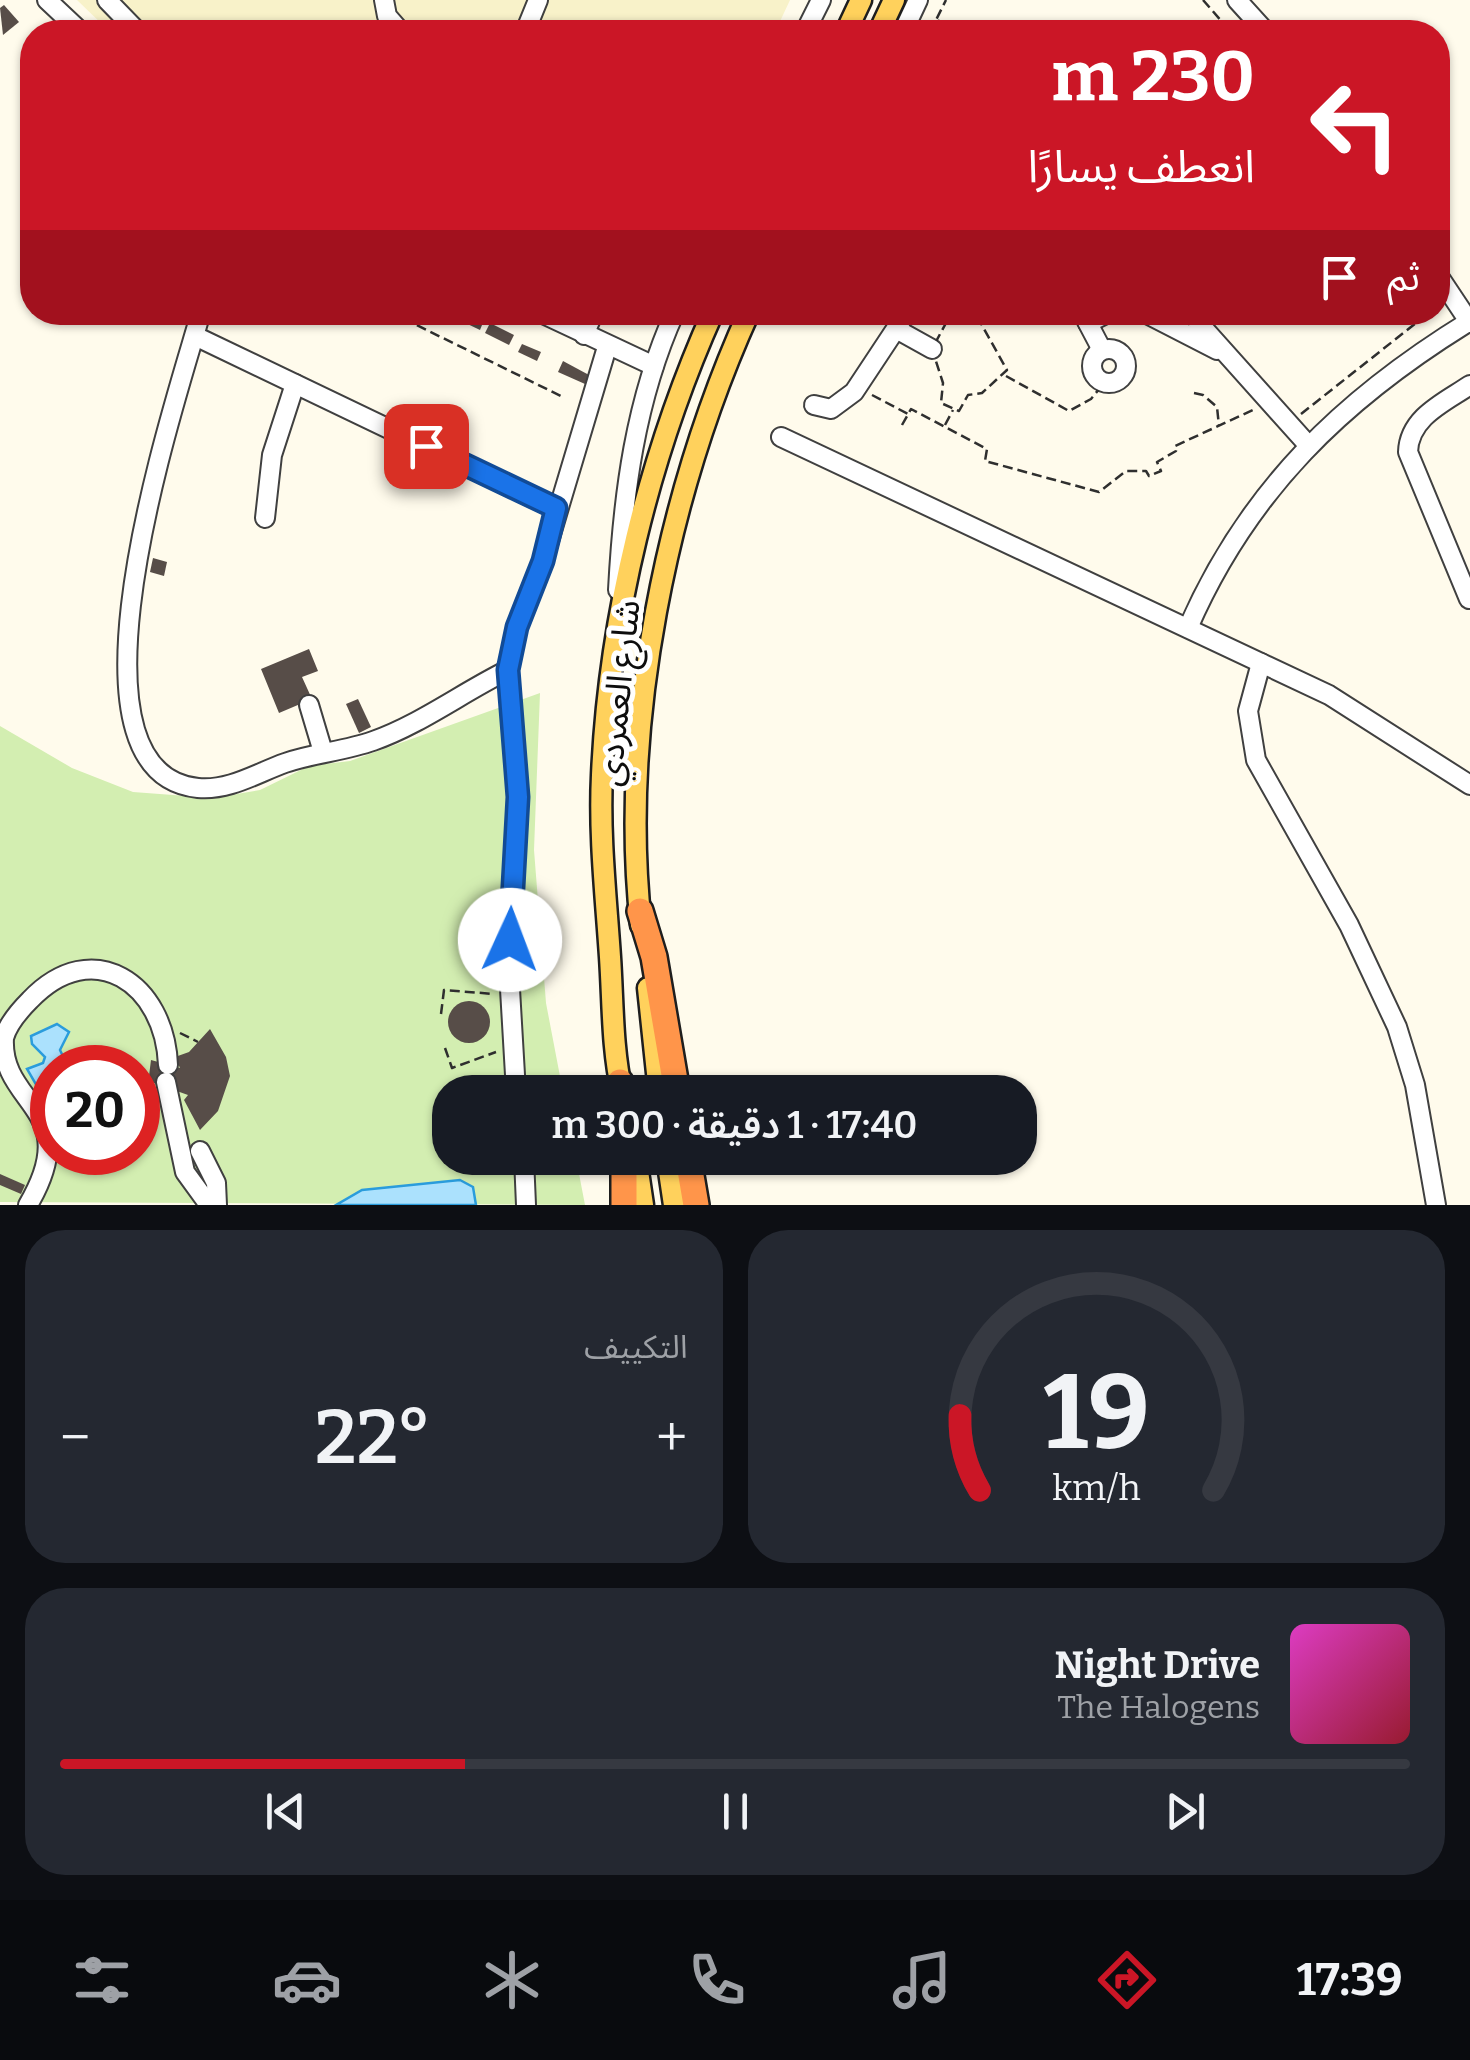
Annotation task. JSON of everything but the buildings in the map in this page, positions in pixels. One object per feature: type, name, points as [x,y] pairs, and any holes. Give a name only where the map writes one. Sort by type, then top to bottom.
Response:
[{"type":"highway","points":[[640,912],[654,957],[674,1075]]},
{"type":"highway","points":[[624,1175],[624,1205]]},
{"type":"highway","points":[[691,1175],[696,1205]]},
{"type":"main road","name":"شارع العمردي","points":[[620,1075],[602,777],[619,633],[652,483],[708,325]]},
{"type":"main road","name":"شارع العمردي","points":[[658,1075],[640,912],[642,756],[664,566],[687,475],[743,325]]},
{"type":"main road","points":[[639,1175],[643,1205]]},
{"type":"main road","points":[[670,1175],[674,1205]]},
{"type":"street","points":[[47,0],[69,20]]},
{"type":"street","points":[[107,0],[126,20]]},
{"type":"street","points":[[1237,0],[1255,20]]},
{"type":"street","points":[[1188,628],[1214,569],[1308,446],[1382,378],[1470,322],[1450,293]]},
{"type":"street","points":[[198,325],[133,576],[126,666],[135,728],[157,769],[176,784],[222,787],[322,752],[392,733],[508,670]]},
{"type":"street","points":[[564,325],[654,366]]},
{"type":"street","points":[[584,335],[588,325]]},
{"type":"street","points":[[619,633],[619,574],[628,478],[654,366],[669,325]]},
{"type":"street","points":[[814,405],[837,407],[858,386],[899,325]]},
{"type":"street","points":[[1089,325],[1102,350]]},
{"type":"street","points":[[1168,325],[1227,355]]},
{"type":"street","points":[[1200,325],[1308,446]]},
{"type":"street","points":[[896,329],[932,349]]},
{"type":"street","points":[[195,336],[556,508]]},
{"type":"street","points":[[514,1075],[510,995],[518,797],[508,670],[517,627],[543,561],[607,347]]},
{"type":"street","points":[[1102,350],[1114,350],[1126,362],[1120,378],[1104,382],[1092,370],[1094,358],[1102,350]]},
{"type":"street","points":[[264,518],[272,455],[295,384]]},
{"type":"street","points":[[1469,599],[1410,461],[1408,443],[1420,420],[1470,384]]},
{"type":"street","points":[[781,437],[1363,714],[1470,785]]},
{"type":"street","points":[[1262,663],[1248,711],[1256,760],[1328,886],[1396,1027],[1415,1085],[1436,1205]]},
{"type":"street","points":[[309,705],[322,752]]},
{"type":"street","points":[[28,1205],[46,1170],[48,1152],[38,1118],[6,1074],[4,1037],[12,1022],[50,982],[84,968],[119,976],[138,990],[164,1028],[166,1073],[185,1172],[208,1205]]},
{"type":"street","points":[[200,1151],[216,1183],[217,1205]]},
{"type":"street","points":[[525,1175],[526,1205]]},
{"type":"path","points":[[937,19],[946,0]]},
{"type":"path","points":[[1203,0],[1220,20]]},
{"type":"path","points":[[416,325],[564,398]]},
{"type":"path","points":[[945,325],[932,349],[944,383],[941,402],[959,412],[968,395],[982,393],[1007,370],[980,325]]},
{"type":"path","points":[[1288,423],[1412,325]]},
{"type":"path","points":[[1004,375],[1069,411],[1091,400],[1104,382]]},
{"type":"path","points":[[858,386],[908,414]]},
{"type":"path","points":[[1194,393],[1218,407],[1219,426]]},
{"type":"path","points":[[902,425],[911,408],[987,449],[984,461],[1100,492],[1126,470],[1146,471],[1149,476],[1161,471],[1157,462],[1176,452],[1175,446],[1271,405]]},
{"type":"path","points":[[945,426],[953,409]]},
{"type":"path","points":[[441,1014],[444,990],[510,995]]},
{"type":"path","points":[[164,1028],[198,1042]]},
{"type":"path","points":[[445,1048],[452,1068],[512,1047]]},
{"type":"shaded area","points":[[77,0],[790,0],[781,20],[98,20]]},
{"type":"green space","points":[[540,693],[534,850],[546,1003],[560,1075],[432,1075],[432,1175],[579,1175],[585,1205],[0,1202],[0,726],[72,768],[133,792],[213,798],[260,790],[309,766],[350,761]]},
{"type":"water","points":[[57,1024],[69,1032],[62,1045],[33,1045],[31,1036]]},
{"type":"water","points":[[460,1180],[473,1187],[476,1205],[336,1205],[362,1190]]},
{"type":"route","points":[[426,446],[556,508],[543,561],[517,627],[508,670],[518,797],[510,940]]}]
